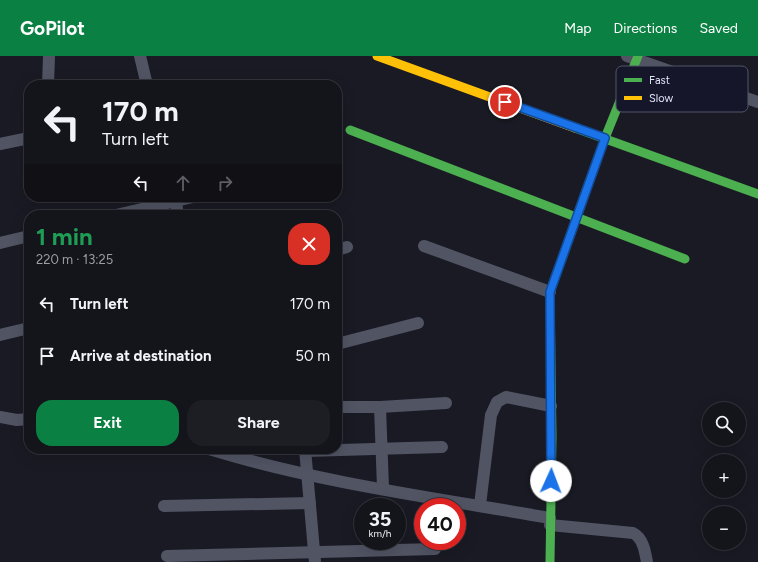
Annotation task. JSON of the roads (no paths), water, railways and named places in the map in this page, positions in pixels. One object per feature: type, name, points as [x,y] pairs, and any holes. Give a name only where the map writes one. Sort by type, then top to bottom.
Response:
[{"type":"street","points":[[48,80],[49,56]]},
{"type":"street","points":[[140,56],[146,80]]},
{"type":"street","points":[[377,56],[758,194]]},
{"type":"street","points":[[634,57],[659,66]]},
{"type":"street","points":[[748,98],[758,102]]},
{"type":"street","points":[[550,562],[550,292],[616,107]]},
{"type":"street","points":[[350,130],[685,259]]},
{"type":"street","points":[[0,144],[24,139]]},
{"type":"street","points":[[134,210],[164,202]]},
{"type":"street","points":[[0,243],[24,237]]},
{"type":"street","points":[[424,246],[550,292]]},
{"type":"street","points":[[342,343],[418,323]]},
{"type":"street","points":[[0,335],[24,329]]},
{"type":"street","points":[[480,505],[491,415],[498,402],[506,397],[551,406]]},
{"type":"street","points":[[342,406],[380,407],[446,403]]},
{"type":"street","points":[[380,407],[383,488]]},
{"type":"street","points":[[0,416],[17,420],[24,419]]},
{"type":"street","points":[[342,450],[442,447]]},
{"type":"street","points":[[226,454],[308,475],[480,505],[550,521],[633,533],[637,535],[645,549],[647,562]]},
{"type":"street","points":[[305,454],[315,558]]},
{"type":"street","points":[[164,506],[310,503]]},
{"type":"street","points":[[167,556],[315,558],[422,550]]}]
